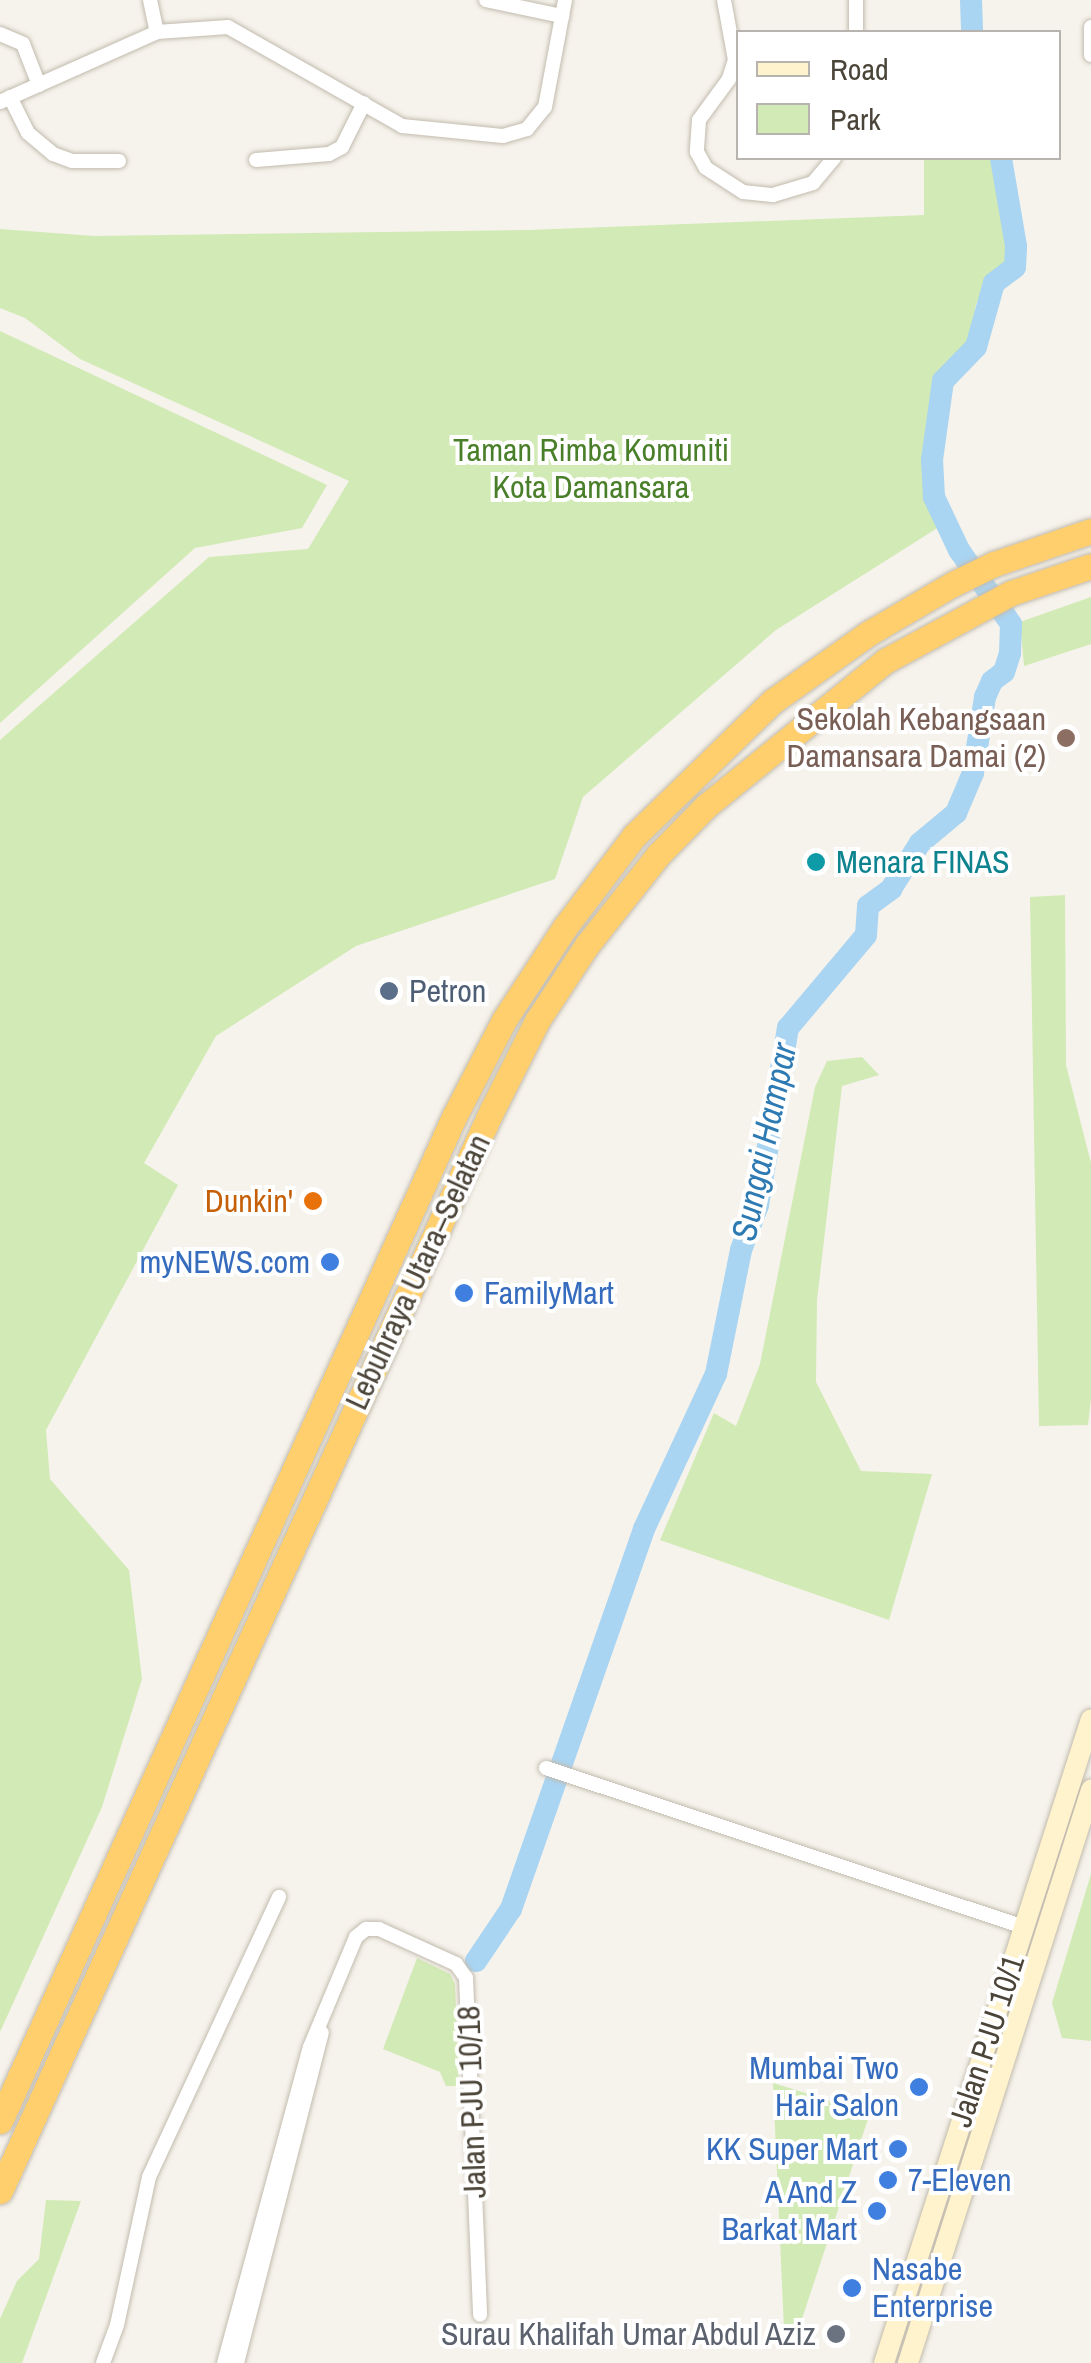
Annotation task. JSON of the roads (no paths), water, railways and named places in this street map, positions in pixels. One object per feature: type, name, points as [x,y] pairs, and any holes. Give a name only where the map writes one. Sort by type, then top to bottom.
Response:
[{"type":"highway","name":"Lebuhraya Utara–Selatan","points":[[0,2121],[423,1184],[504,1020],[565,927],[634,836],[773,701],[869,634],[953,584],[994,564],[1091,530]]},
{"type":"highway","name":"Lebuhraya Utara–Selatan","points":[[0,2191],[407,1292],[537,1021],[599,930],[658,855],[706,806],[885,660],[1011,593],[1091,566]]},
{"type":"street","points":[[150,0],[157,32]]},
{"type":"street","points":[[486,0],[562,16]]},
{"type":"street","points":[[119,161],[72,161],[53,154],[28,133],[5,99],[157,32],[228,27],[402,126],[503,136],[527,129],[544,107],[565,0]]},
{"type":"street","points":[[724,0],[735,60],[729,80],[699,120],[697,152],[706,168],[743,192],[773,194],[812,182],[832,160]]},
{"type":"street","points":[[856,0],[856,30]]},
{"type":"street","points":[[1091,26],[1091,55]]},
{"type":"street","points":[[0,34],[23,44],[39,85]]},
{"type":"street","points":[[256,160],[329,154],[342,147],[364,103]]},
{"type":"street","name":"Jalan PJU 10/1","points":[[908,2363],[1074,1846],[1091,1719]]},
{"type":"street","points":[[546,1768],[1024,1927]]},
{"type":"street","name":"Jalan PJU 10/1","points":[[884,2363],[1024,1927],[1081,1786]]},
{"type":"street","points":[[103,2363],[117,2325],[149,2178],[279,1897]]},
{"type":"street","name":"Jalan PJU 10/18","points":[[224,2363],[310,2047],[356,1937],[366,1929],[379,1930],[456,1964],[466,1978],[480,2315]]},
{"type":"street","name":"Jalan PJU 10/18","points":[[237,2363],[326,2012]]},
{"type":"street","points":[[918,2255],[961,2200]]},
{"type":"waterway","name":"Sungai Hampar","points":[[971,0],[972,30]]},
{"type":"waterway","name":"Sungai Hampar","points":[[476,1961],[511,1909],[644,1529],[716,1374],[741,1250],[758,1205],[788,1028],[866,935],[868,906],[891,889],[920,843],[956,813],[973,773],[985,697],[992,681],[1004,672],[1010,653],[1011,624],[959,550],[934,497],[932,460],[943,381],[976,347],[994,283],[1015,267],[1016,246],[1001,160]]},
{"type":"place","name":"Sekolah Kebangsaan Damansara Damai (2)","points":[[1066,738]]},
{"type":"place","name":"Menara FINAS","points":[[816,862]]},
{"type":"place","name":"Petron","points":[[389,991]]},
{"type":"place","name":"Dunkin'","points":[[313,1201]]},
{"type":"place","name":"myNEWS.com","points":[[330,1262]]},
{"type":"place","name":"FamilyMart","points":[[464,1293]]},
{"type":"place","name":"Mumbai Two Hair Salon","points":[[919,2087]]},
{"type":"place","name":"KK Super Mart","points":[[898,2149]]},
{"type":"place","name":"7-Eleven","points":[[888,2180]]},
{"type":"place","name":"A And Z Barkat Mart","points":[[877,2211]]},
{"type":"place","name":"Nasabe Enterprise","points":[[852,2288]]},
{"type":"place","name":"Surau Khalifah Umar Abdul Aziz","points":[[836,2334]]},
{"type":"park label","name":"Taman Rimba Komuniti Kota Damansara","points":[[591,470]]}]
